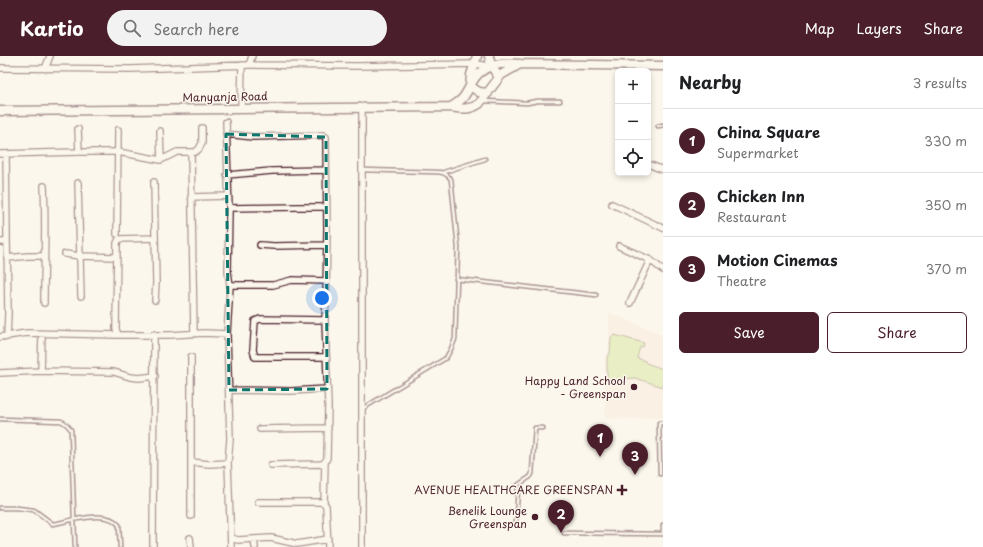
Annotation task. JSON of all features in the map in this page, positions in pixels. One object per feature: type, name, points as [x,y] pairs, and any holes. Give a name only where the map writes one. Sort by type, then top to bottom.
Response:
[{"type":"main road","points":[[489,56],[491,66],[499,77]]},
{"type":"main road","points":[[497,56],[505,63]]},
{"type":"main road","points":[[470,86],[471,75],[476,60]]},
{"type":"main road","points":[[451,107],[463,98],[478,73],[484,68],[505,63],[663,66]]},
{"type":"main road","name":"Manyanja Road","points":[[0,111],[362,107],[451,107],[462,109],[475,106],[488,93],[499,77],[520,64]]},
{"type":"main road","points":[[470,86],[479,92],[488,93]]},
{"type":"street","points":[[45,69],[50,56]]},
{"type":"street","points":[[249,65],[252,56]]},
{"type":"street","points":[[0,68],[131,69],[242,65],[358,66],[476,60],[491,66]]},
{"type":"street","points":[[241,108],[242,65]]},
{"type":"street","points":[[362,107],[362,547]]},
{"type":"street","points":[[226,122],[229,208],[228,272],[230,285],[227,334],[229,390],[228,463],[231,547]]},
{"type":"street","points":[[7,337],[7,212],[3,154],[118,152],[161,160],[177,152],[195,152],[201,147],[202,128]]},
{"type":"street","points":[[78,129],[79,152]]},
{"type":"street","points":[[117,234],[118,130]]},
{"type":"street","points":[[160,131],[161,160]]},
{"type":"street","points":[[226,134],[253,137],[323,135],[326,137],[327,244],[325,320],[328,428],[324,503],[326,506],[328,547]]},
{"type":"street","points":[[191,152],[194,334]]},
{"type":"street","points":[[651,165],[663,170]]},
{"type":"street","points":[[227,175],[272,171],[326,170]]},
{"type":"street","points":[[154,182],[155,300]]},
{"type":"street","points":[[78,183],[80,296]]},
{"type":"street","points":[[44,186],[46,217],[44,303]]},
{"type":"street","points":[[192,197],[228,196]]},
{"type":"street","points":[[612,204],[663,228]]},
{"type":"street","points":[[229,208],[326,208]]},
{"type":"street","points":[[0,213],[7,212]]},
{"type":"street","points":[[118,335],[116,329],[116,257],[119,239],[154,238]]},
{"type":"street","points":[[0,242],[7,242]]},
{"type":"street","points":[[260,245],[274,246],[327,244]]},
{"type":"street","points":[[619,246],[650,260],[663,269]]},
{"type":"street","points":[[65,254],[116,257]]},
{"type":"street","points":[[7,258],[44,256]]},
{"type":"street","points":[[630,303],[650,260]]},
{"type":"street","points":[[230,285],[273,285],[292,280],[326,281]]},
{"type":"street","points":[[325,320],[260,319],[255,321],[253,350],[255,357],[326,356]]},
{"type":"street","points":[[0,337],[27,333],[118,335],[204,333],[227,334]]},
{"type":"street","points":[[41,372],[42,334]]},
{"type":"street","points":[[153,547],[154,334]]},
{"type":"street","points":[[191,356],[191,516]]},
{"type":"street","points":[[0,373],[114,372],[135,377],[155,376]]},
{"type":"street","points":[[229,390],[291,391],[327,389]]},
{"type":"street","points":[[260,429],[328,428]]},
{"type":"street","points":[[191,462],[209,464],[228,463]]},
{"type":"street","points":[[272,465],[320,464],[325,462]]},
{"type":"street","points":[[258,502],[324,503]]},
{"type":"street","points":[[190,538],[191,547]]},
{"type":"street","points":[[231,538],[238,540],[271,538],[297,544],[328,539]]},
{"type":"street","points":[[254,539],[255,547]]},
{"type":"lane","points":[[482,100],[527,103],[560,101]]},
{"type":"lane","points":[[658,126],[663,125]]},
{"type":"lane","points":[[362,170],[444,172],[485,159]]},
{"type":"lane","points":[[362,409],[446,358],[455,339],[458,247],[451,179],[444,172]]},
{"type":"lane","points":[[456,279],[596,295]]},
{"type":"lane","points":[[0,419],[61,421],[68,425],[71,430],[75,547]]},
{"type":"lane","points":[[660,474],[659,423],[663,423]]},
{"type":"lane","points":[[516,522],[518,486],[532,474],[535,428],[543,428]]},
{"type":"lane","points":[[0,508],[34,510],[53,524],[74,518],[107,517],[116,521],[119,525],[120,547]]},
{"type":"lane","points":[[564,533],[663,533],[663,525]]},
{"type":"highlighted area","points":[[226,134],[326,137],[327,389],[229,390]]},
{"type":"shaded area","name":"Happy Land School - Greenspan","points":[[609,312],[663,335],[663,418],[605,419],[605,356],[609,352]]},
{"type":"green space","points":[[615,335],[644,343],[643,347],[640,347],[637,358],[663,369],[663,387],[635,378],[608,380],[607,357],[610,353],[611,337]]},
{"type":"place","name":"Happy Land School - Greenspan","points":[[634,387]]},
{"type":"place","name":"China Square","points":[[600,457]]},
{"type":"place","name":"Motion Cinemas","points":[[635,475]]},
{"type":"place","name":"AVENUE HEALTHCARE GREENSPAN","points":[[622,490]]},
{"type":"place","name":"Benelik Lounge Greenspan","points":[[535,517]]},
{"type":"place","name":"Chicken Inn","points":[[561,533]]}]
